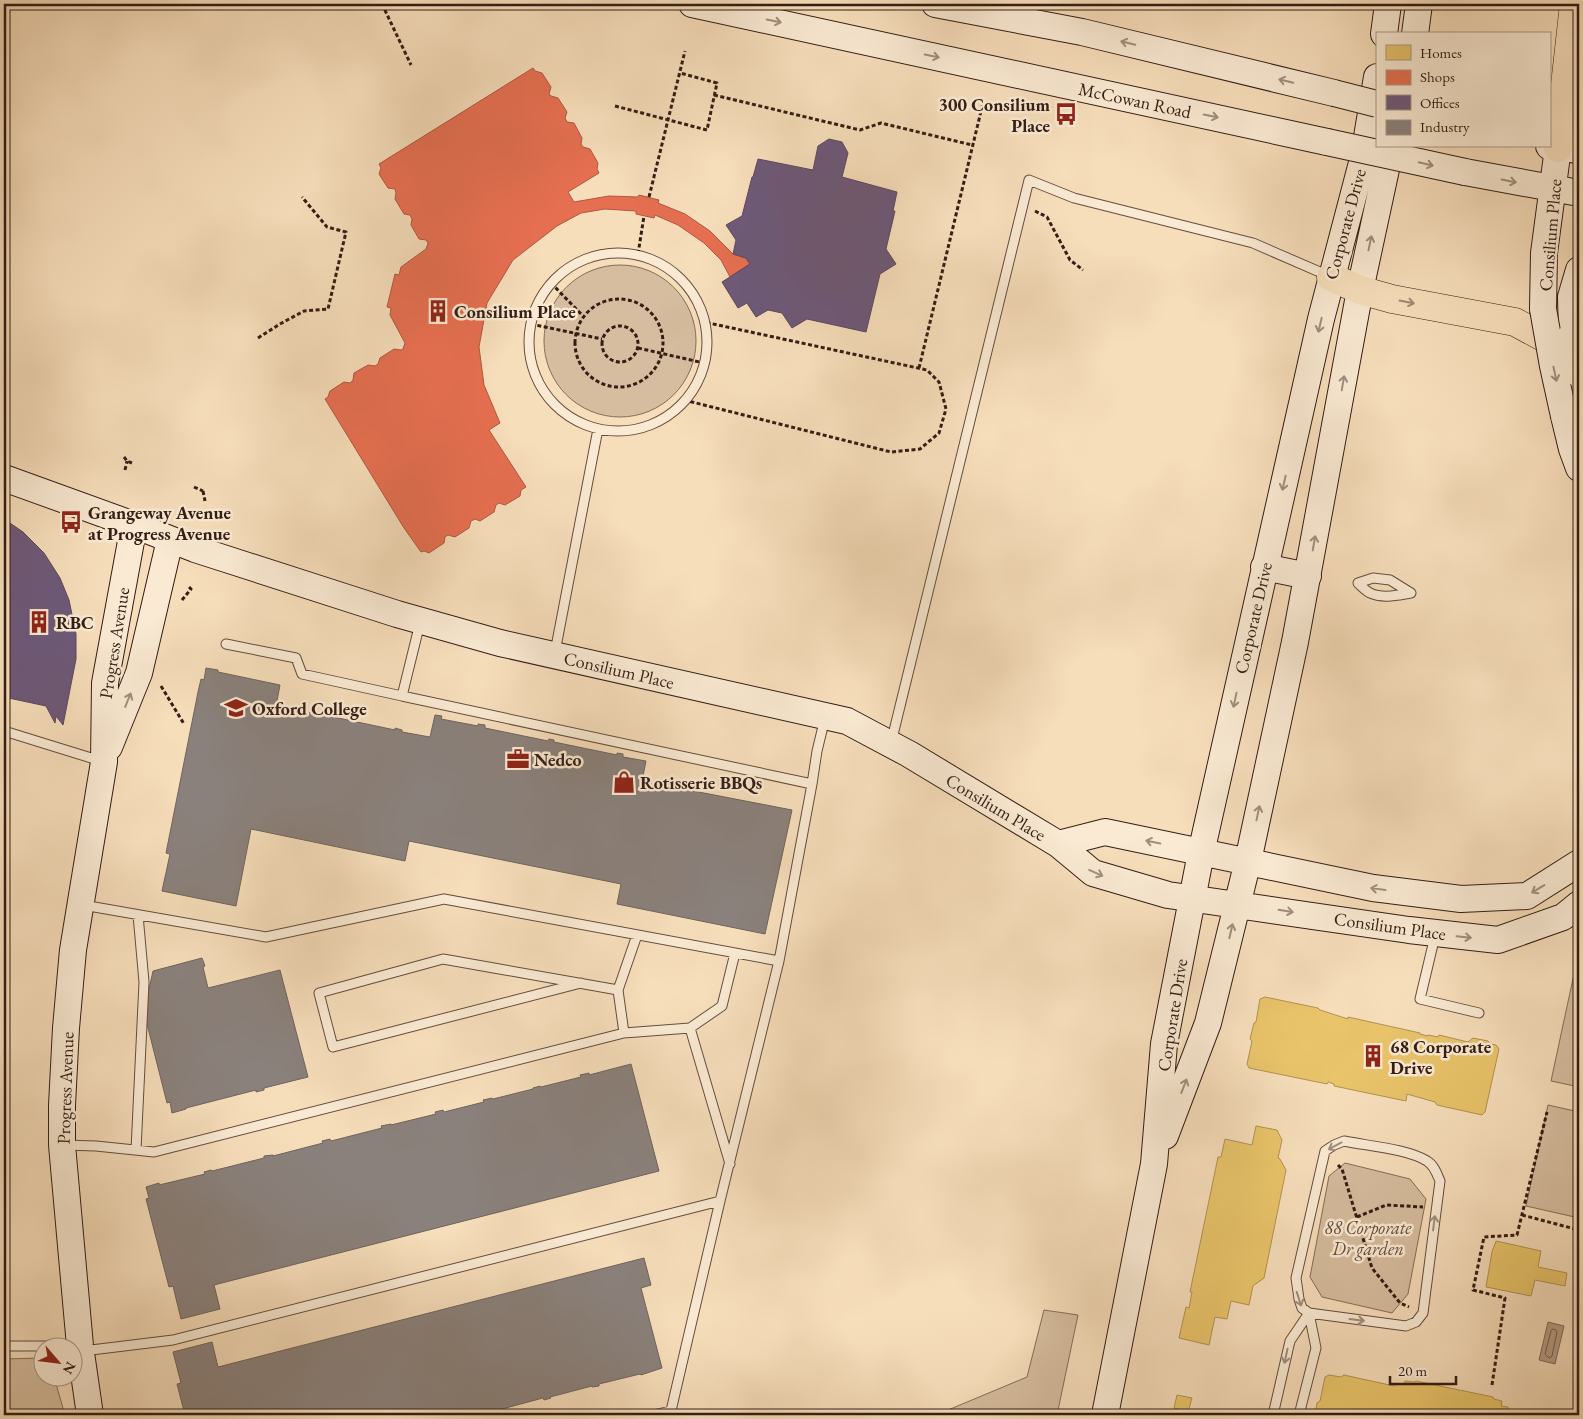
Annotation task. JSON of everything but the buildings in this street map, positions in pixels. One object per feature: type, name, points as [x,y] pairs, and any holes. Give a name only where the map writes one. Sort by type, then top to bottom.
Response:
[{"type":"highway","points":[[1562,148],[1574,4]]},
{"type":"highway","points":[[1331,277],[1360,290],[1392,299],[1515,322],[1576,345]]},
{"type":"street","name":"McCowan Road","points":[[692,4],[1465,172],[1554,190],[1579,193]]},
{"type":"street","points":[[935,4],[1082,32],[1376,104]]},
{"type":"street","points":[[1019,4],[1082,32]]},
{"type":"street","points":[[1384,32],[1388,4]]},
{"type":"street","points":[[1415,32],[1419,4]]},
{"type":"street","name":"Corporate Drive","points":[[1105,1415],[1154,1164],[1164,1044],[1201,853],[1264,566],[1331,277],[1364,155],[1376,83]]},
{"type":"street","name":"Corporate Drive","points":[[1154,1164],[1208,1023],[1238,904],[1308,576],[1360,290],[1391,148]]},
{"type":"street","name":"Consilium Place","points":[[1562,148],[1544,253],[1543,309],[1564,416],[1579,468]]},
{"type":"street","name":"Consilium Place","points":[[1579,270],[1571,297],[1579,374]]},
{"type":"street","name":"Consilium Place","points":[[4,478],[134,524],[195,550],[420,620],[500,643],[847,722],[891,744],[1058,844],[1093,873],[1168,895],[1436,934],[1498,940],[1563,916],[1579,904]]},
{"type":"street","name":"Progress Avenue","points":[[79,1336],[62,1145],[66,1028],[73,950],[104,762],[105,683],[134,524]]},
{"type":"street","name":"Progress Avenue","points":[[104,762],[139,674],[170,540]]},
{"type":"street","points":[[1264,566],[1308,576]]},
{"type":"street","name":"Consilium Place","points":[[1058,844],[1105,832],[1373,888],[1461,899],[1527,896],[1579,863]]},
{"type":"street","name":"Progress Avenue","points":[[82,1362],[90,1415]]},
{"type":"lane","points":[[891,744],[1029,180],[1074,198],[1253,242],[1331,277]]},
{"type":"lane","points":[[621,252],[638,254],[675,272],[700,305],[708,347],[700,380],[676,411],[636,430],[604,431],[580,424],[555,406],[532,368],[528,337],[532,316],[546,288],[551,283],[570,266],[599,254],[621,252]]},
{"type":"lane","points":[[554,655],[598,429]]},
{"type":"lane","points":[[1373,578],[1390,580],[1411,593],[1388,597],[1370,594],[1358,583],[1373,578]]},
{"type":"lane","points":[[402,696],[420,620]]},
{"type":"lane","points":[[226,644],[296,658],[302,674],[812,784]]},
{"type":"lane","points":[[653,1415],[671,1413],[720,1201],[779,961],[817,751],[825,717]]},
{"type":"lane","points":[[4,731],[104,762]]},
{"type":"lane","points":[[80,904],[266,938],[444,899],[779,961]]},
{"type":"lane","points":[[136,1150],[144,982],[138,915]]},
{"type":"lane","points":[[1436,934],[1420,999],[1479,1013]]},
{"type":"lane","points":[[624,1033],[618,990],[637,935]]},
{"type":"lane","points":[[62,1145],[96,1146],[154,1152],[624,1033],[690,1028],[722,1006],[735,953]]},
{"type":"lane","points":[[581,983],[333,1046],[319,993],[443,959],[581,983],[618,990]]},
{"type":"lane","points":[[690,1028],[730,1165]]},
{"type":"lane","points":[[1344,1141],[1411,1154],[1429,1162],[1436,1170],[1440,1181],[1436,1208],[1424,1313],[1416,1322],[1406,1326],[1309,1314],[1302,1308],[1296,1278],[1325,1151],[1334,1144],[1344,1141]]},
{"type":"lane","points":[[82,1349],[172,1340],[720,1201]]},
{"type":"lane","points":[[1273,1415],[1290,1341],[1309,1314]]},
{"type":"lane","points":[[1299,1415],[1316,1348],[1309,1314]]},
{"type":"lane","points":[[4,1346],[32,1347]]},
{"type":"path","points":[[382,4],[410,65]]},
{"type":"path","points":[[649,197],[685,51]]},
{"type":"path","points":[[615,106],[707,130],[717,83],[680,73]]},
{"type":"path","points":[[714,95],[860,130],[881,123],[972,145]]},
{"type":"path","points":[[919,368],[982,103]]},
{"type":"path","points":[[258,338],[304,311],[328,309],[346,232],[327,227],[302,197]]},
{"type":"path","points":[[1022,204],[1047,217],[1070,260],[1083,270]]},
{"type":"path","points":[[638,254],[644,216]]},
{"type":"path","points":[[551,283],[583,316]]},
{"type":"path","points":[[618,298],[638,302],[655,315],[663,333],[663,354],[651,374],[632,386],[608,387],[588,376],[576,356],[575,333],[583,316],[598,303],[618,298]]},
{"type":"path","points":[[684,400],[891,452],[920,449],[939,434],[946,409],[939,382],[927,370],[704,322]]},
{"type":"path","points":[[531,324],[602,339]]},
{"type":"path","points":[[619,325],[630,328],[637,337],[638,348],[632,358],[621,362],[610,359],[603,350],[602,339],[609,330],[619,325]]},
{"type":"path","points":[[638,348],[704,363]]},
{"type":"path","points":[[124,457],[132,463]]},
{"type":"path","points":[[125,470],[127,461]]},
{"type":"path","points":[[194,487],[205,490],[205,501]]},
{"type":"path","points":[[180,608],[182,600],[191,589],[189,587]]},
{"type":"path","points":[[163,678],[160,687],[184,724]]},
{"type":"path","points":[[1492,1385],[1505,1298],[1473,1290],[1484,1237],[1517,1236],[1547,1112]]},
{"type":"path","points":[[1325,1151],[1342,1169],[1372,1268],[1400,1303],[1424,1313]]},
{"type":"path","points":[[1356,1217],[1386,1205],[1436,1208]]},
{"type":"path","points":[[1522,1215],[1579,1230]]},
{"type":"green space","points":[[620,265],[635,266],[649,271],[674,287],[690,312],[695,326],[695,356],[690,370],[674,395],[649,411],[635,416],[620,417],[605,416],[591,411],[566,395],[550,370],[545,356],[544,341],[545,326],[550,312],[566,287],[591,271],[605,266]]},
{"type":"green space","points":[[1574,974],[1579,975],[1579,1087],[1551,1081]]},
{"type":"green space","points":[[1548,1105],[1579,1112],[1579,1218],[1526,1206]]},
{"type":"green space","name":"88 Corporate Dr garden","points":[[1345,1163],[1410,1179],[1426,1199],[1408,1294],[1392,1313],[1322,1297],[1310,1277],[1329,1176]]},
{"type":"green space","points":[[1044,1310],[1078,1315],[1057,1415],[936,1415],[1027,1377]]},
{"type":"green space","points":[[32,1358],[32,1386],[57,1386],[65,1415],[4,1415],[4,1359]]},
{"type":"water","points":[[1548,1322],[1564,1326],[1555,1364],[1539,1360]]},
{"type":"place","name":"300 Consilium Place","points":[[1066,114]]},
{"type":"place","name":"Consilium Place","points":[[438,311]]},
{"type":"place","name":"Grangeway Avenue at Progress Avenue","points":[[71,522]]},
{"type":"place","name":"RBC","points":[[39,622]]},
{"type":"place","name":"Oxford College","points":[[236,708]]},
{"type":"place","name":"Nedco","points":[[518,759]]},
{"type":"place","name":"Rotisserie BBQs","points":[[624,782]]},
{"type":"place","name":"68 Corporate Drive","points":[[1373,1056]]}]
